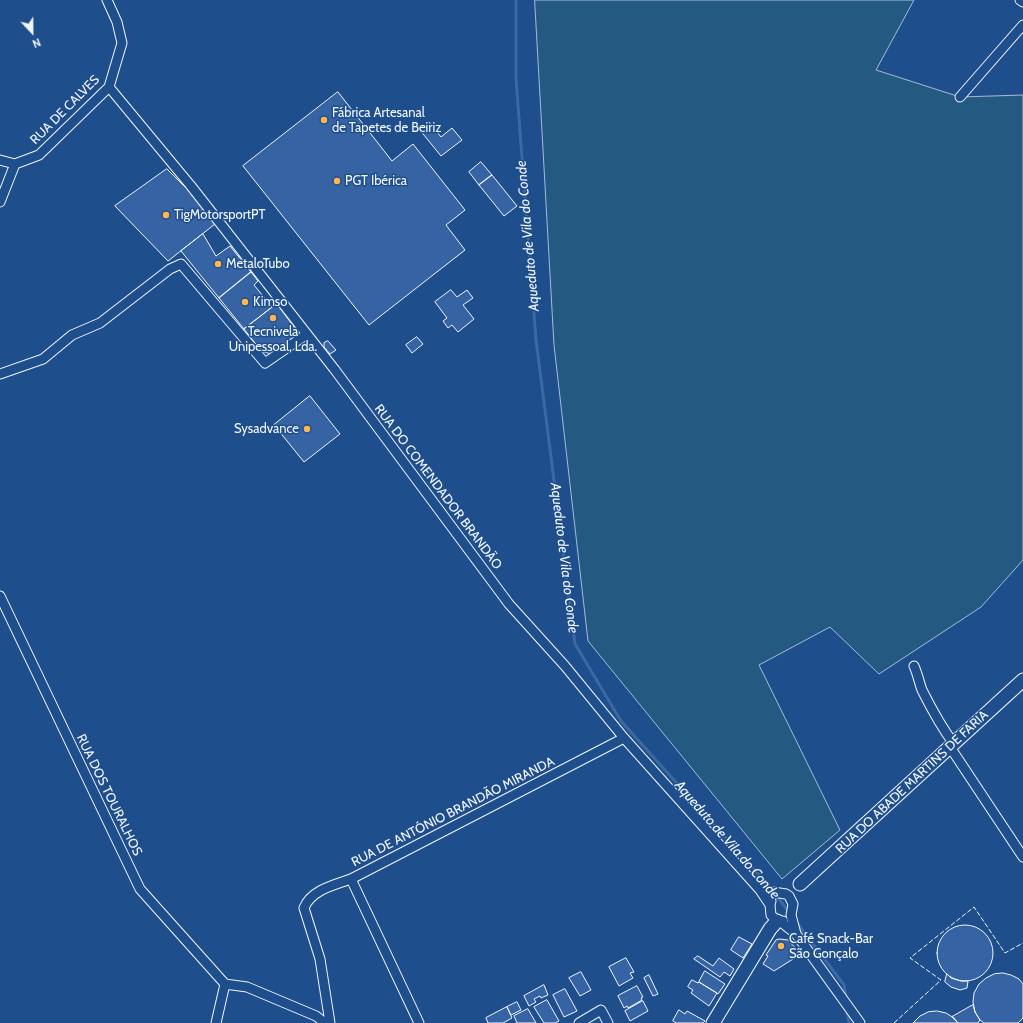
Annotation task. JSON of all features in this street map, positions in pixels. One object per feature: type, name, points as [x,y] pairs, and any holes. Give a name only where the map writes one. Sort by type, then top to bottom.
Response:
[{"type":"street","name":"RUA DE CALVES","points":[[16,164],[39,155],[109,87],[122,43],[117,22],[108,0]]},
{"type":"street","points":[[960,96],[1023,26]]},
{"type":"street","name":"RUA DO COMENDADOR BRANDÃO","points":[[109,87],[191,186],[344,382],[509,604],[565,666],[624,738],[760,890],[770,905]]},
{"type":"street","points":[[0,160],[16,164],[0,202]]},
{"type":"street","points":[[0,374],[43,359],[72,335],[100,323],[170,269],[181,264],[265,363],[306,334]]},
{"type":"street","name":"RUA DOS TOURALHOS","points":[[0,596],[140,889],[225,984]]},
{"type":"street","points":[[914,666],[919,676],[922,689],[952,745],[1023,857]]},
{"type":"street","name":"RUA DO ABADE MARTINS DE FARIA","points":[[800,884],[1023,680]]},
{"type":"street","name":"RUA DE ANTÓNIO BRANDÃO MIRANDA","points":[[419,1023],[351,879],[624,738]]},
{"type":"street","points":[[330,1023],[320,959],[304,908],[307,900],[321,890],[351,879]]},
{"type":"street","points":[[800,884],[786,896],[774,897],[770,905],[771,915],[796,934],[860,1023]]},
{"type":"street","points":[[760,890],[786,896]]},
{"type":"street","points":[[713,1023],[770,929],[779,921],[786,921],[791,914],[793,910],[786,896]]},
{"type":"street","points":[[791,914],[796,934]]},
{"type":"street","points":[[216,1023],[225,984],[247,987],[316,1016],[325,1023]]},
{"type":"street","points":[[579,1023],[601,1010],[608,1023]]},
{"type":"shaded area","points":[[535,0],[914,0],[876,70],[960,97],[1023,95],[1023,560],[981,607],[879,674],[830,627],[759,665],[840,830],[782,879],[588,641],[554,345]]},
{"type":"building","points":[[338,92],[392,161],[413,144],[465,210],[446,225],[465,250],[369,325],[243,166]]},
{"type":"building","points":[[429,122],[441,137],[452,128],[462,140],[441,156],[419,129]]},
{"type":"building","points":[[481,162],[492,175],[479,185],[469,172]]},
{"type":"building","name":"TigMotorsportPT","points":[[167,169],[187,189],[215,224],[168,261],[115,206]]},
{"type":"building","points":[[492,175],[517,206],[504,216],[479,185]]},
{"type":"building","name":"MetaloTubo","points":[[203,234],[216,256],[230,246],[251,272],[219,298],[181,251]]},
{"type":"building","name":"Kimso","points":[[251,272],[258,281],[254,285],[272,307],[244,329],[219,298]]},
{"type":"building","points":[[451,290],[457,297],[467,290],[473,298],[463,305],[474,319],[458,332],[452,325],[448,328],[443,321],[447,318],[435,302]]},
{"type":"building","name":"Tecnivela Unipessoal, Lda.","points":[[277,304],[298,334],[274,354],[262,352],[244,329]]},
{"type":"building","points":[[417,337],[423,344],[412,353],[406,345]]},
{"type":"building","points":[[328,341],[336,350],[330,354],[324,347],[324,343]]},
{"type":"building","name":"Sysadvance","points":[[310,396],[340,434],[304,462],[274,425]]},
{"type":"building","points":[[965,925],[976,927],[985,933],[991,942],[993,953],[991,964],[985,973],[976,979],[965,981],[954,979],[945,973],[939,964],[937,953],[939,942],[945,933],[954,927]]},
{"type":"building","points":[[739,937],[752,944],[743,958],[731,950]]},
{"type":"building","points":[[776,940],[788,940],[801,954],[774,971],[763,964],[768,956],[766,955]]},
{"type":"building","points":[[698,956],[713,966],[719,958],[734,969],[730,976],[724,972],[720,977],[694,959]]},
{"type":"building","points":[[626,958],[634,972],[630,973],[633,978],[619,986],[609,967]]},
{"type":"building","points":[[705,971],[725,984],[718,994],[699,982]]},
{"type":"building","points":[[581,972],[591,990],[580,996],[569,978]]},
{"type":"building","points":[[1003,973],[1019,979],[1023,984],[1023,1018],[1018,1023],[984,1023],[975,1012],[973,1002],[974,993],[979,984],[986,978],[994,974]]},
{"type":"building","points":[[947,974],[951,978],[961,981],[968,981],[967,988],[960,990],[951,987],[945,982]]},
{"type":"building","points":[[649,975],[658,994],[653,996],[644,978]]},
{"type":"building","points":[[692,980],[698,983],[699,982],[717,993],[709,1006],[691,993],[693,990],[688,987]]},
{"type":"building","points":[[544,985],[548,995],[541,998],[540,996],[534,999],[536,1002],[529,1006],[524,996]]},
{"type":"building","points":[[637,986],[643,997],[641,998],[642,1000],[628,1008],[627,1006],[624,1008],[618,996]]},
{"type":"building","points":[[565,989],[577,1011],[564,1017],[553,995]]},
{"type":"building","points":[[547,1000],[559,1021],[555,1023],[544,1023],[534,1007]]},
{"type":"building","points":[[643,1001],[648,1011],[630,1021],[625,1011]]},
{"type":"building","points":[[517,1002],[521,1010],[511,1015],[507,1007]]},
{"type":"building","points":[[973,1005],[980,1020],[978,1023],[958,1023],[952,1017]]},
{"type":"building","points":[[507,1007],[512,1018],[503,1023],[488,1023],[486,1018]]},
{"type":"building","points":[[528,1009],[536,1023],[517,1023],[514,1016]]},
{"type":"building","points":[[679,1010],[685,1014],[687,1011],[705,1021],[703,1023],[676,1023],[673,1021]]},
{"type":"building","points":[[937,1011],[946,1013],[954,1018],[958,1023],[913,1023],[920,1016],[928,1012]]},
{"type":"waterway","name":"Aqueduto de Vila do Conde","points":[[516,0],[516,79],[536,340],[575,644],[621,721],[772,890]]},
{"type":"waterway","name":"Aqueduto de Vila do Conde","points":[[775,894],[789,912]]},
{"type":"waterway","name":"Aqueduto de Vila do Conde","points":[[797,923],[844,985],[846,997]]},
{"type":"waterway","name":"Aqueduto de Vila do Conde","points":[[847,1011],[849,1023]]},
{"type":"fence","points":[[894,1023],[941,980],[910,958],[974,907],[1005,953],[1023,943]]},
{"type":"place","name":"Fábrica Artesanal de Tapetes de Beiriz","points":[[324,120]]},
{"type":"place","name":"PGT Ibérica","points":[[337,181]]},
{"type":"place","name":"TigMotorsportPT","points":[[166,215]]},
{"type":"place","name":"MetaloTubo","points":[[218,264]]},
{"type":"place","name":"Kimso","points":[[245,302]]},
{"type":"place","name":"Tecnivela Unipessoal, Lda.","points":[[273,318]]},
{"type":"place","name":"Sysadvance","points":[[307,429]]},
{"type":"place","name":"Café Snack-Bar São Gonçalo","points":[[781,946]]}]
